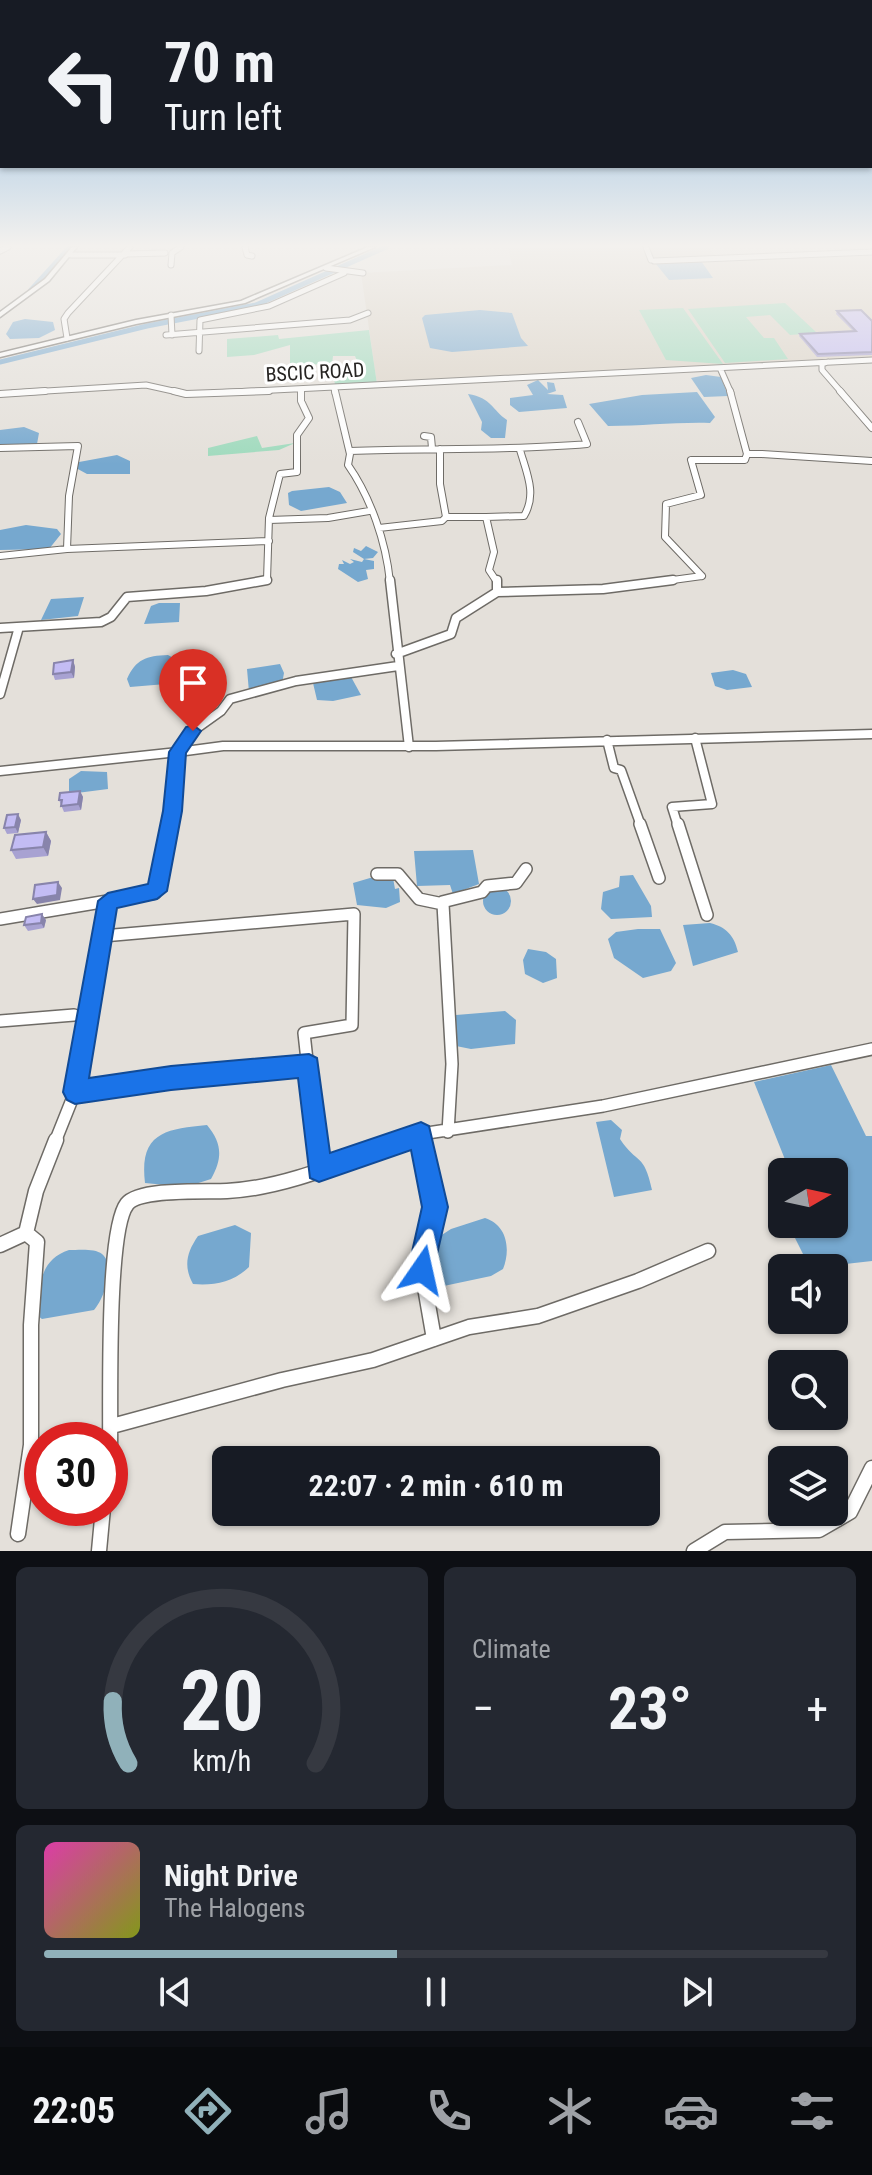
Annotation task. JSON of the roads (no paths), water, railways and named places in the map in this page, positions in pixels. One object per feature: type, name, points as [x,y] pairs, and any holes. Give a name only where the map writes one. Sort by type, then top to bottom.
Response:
[{"type":"street","points":[[64,319],[67,338]]},
{"type":"street","points":[[0,355],[67,338],[170,319]]},
{"type":"street","points":[[172,319],[169,335],[226,334],[353,319]]},
{"type":"street","points":[[199,351],[198,333],[202,319]]},
{"type":"street","points":[[225,319],[226,334]]},
{"type":"street","points":[[249,319],[250,329]]},
{"type":"street","name":"BSCIC ROAD","points":[[0,394],[146,385],[186,394],[872,360]]},
{"type":"street","points":[[829,362],[821,367],[872,428]]},
{"type":"street","points":[[789,365],[825,373]]},
{"type":"street","points":[[396,654],[451,634],[456,618],[471,611],[483,596],[497,592],[603,589],[702,576],[665,537],[666,504],[701,495],[691,460],[694,458],[745,460],[747,454],[732,395],[720,368]]},
{"type":"street","points":[[334,388],[350,451],[348,465],[367,492],[369,511],[386,546],[409,747]]},
{"type":"street","points":[[0,628],[101,622],[111,617],[127,597],[206,591],[260,582],[270,576],[269,520],[280,474],[297,472],[297,435],[309,418],[301,401],[301,389]]},
{"type":"street","points":[[350,451],[436,448],[520,450],[587,444],[578,422]]},
{"type":"street","points":[[424,436],[431,437],[436,448],[446,517]]},
{"type":"street","points":[[0,448],[78,446],[69,496],[67,549]]},
{"type":"street","points":[[379,528],[442,521],[446,517],[524,516],[531,504],[529,476],[520,450]]},
{"type":"street","points":[[747,454],[872,461]]},
{"type":"street","points":[[269,520],[328,518],[369,511]]},
{"type":"street","points":[[486,517],[494,552],[489,570],[497,578],[497,592]]},
{"type":"street","points":[[0,556],[67,549],[269,541]]},
{"type":"street","points":[[0,694],[19,627]]},
{"type":"street","points":[[0,919],[157,891],[173,811],[178,752],[193,731],[221,711],[230,699],[296,681],[398,666]]},
{"type":"street","points":[[0,771],[223,746],[409,747],[872,734]]},
{"type":"street","points":[[695,738],[712,804],[672,807],[707,915]]},
{"type":"street","points":[[607,740],[614,768],[621,770],[659,878]]},
{"type":"street","points":[[377,874],[398,874],[419,899],[442,902],[482,892],[487,886],[516,883],[526,869]]},
{"type":"street","points":[[26,1233],[36,1191],[75,1092],[108,901]]},
{"type":"street","points":[[442,902],[452,1064],[448,1132]]},
{"type":"street","points":[[103,936],[354,914],[352,1025],[304,1033],[319,1169]]},
{"type":"street","points":[[0,1021],[74,1015]]},
{"type":"street","points":[[112,1422],[115,1249],[125,1206],[138,1195],[238,1190],[319,1169],[421,1134],[603,1106],[872,1049]]},
{"type":"street","points":[[75,1092],[171,1078],[309,1066]]},
{"type":"street","points":[[421,1134],[435,1207],[422,1270],[434,1339]]},
{"type":"street","points":[[0,1245],[26,1233]]},
{"type":"street","points":[[18,1534],[31,1445],[31,1325],[37,1242],[26,1233]]},
{"type":"street","points":[[127,1422],[282,1380],[373,1360],[469,1327],[538,1316],[638,1281],[708,1251]]},
{"type":"street","points":[[694,1551],[725,1532],[819,1530],[850,1512],[860,1498],[872,1468]]},
{"type":"street","points":[[99,1551],[101,1526]]},
{"type":"water","points":[[29,319],[53,322],[55,330],[39,338],[10,339],[6,334],[13,322]]},
{"type":"water","points":[[422,319],[514,319],[521,338],[528,346],[452,352],[430,348]]},
{"type":"water","points":[[706,375],[721,377],[728,396],[704,397],[691,378]]},
{"type":"water","points":[[538,380],[548,390],[547,382],[554,383],[556,391],[547,394],[563,395],[567,408],[519,412],[510,405],[510,398],[533,395],[527,385]]},
{"type":"water","points":[[697,392],[715,417],[710,423],[608,426],[589,404],[642,395]]},
{"type":"water","points":[[468,394],[487,401],[507,420],[505,438],[491,438],[481,430],[482,422]]},
{"type":"water","points":[[24,427],[39,433],[37,444],[0,446],[0,430]]},
{"type":"water","points":[[117,455],[130,461],[130,474],[87,474],[76,468],[79,462]]},
{"type":"water","points":[[329,487],[340,492],[347,503],[301,511],[289,505],[288,493],[292,491]]},
{"type":"water","points":[[26,525],[57,529],[61,534],[49,549],[0,550],[0,530]]},
{"type":"water","points":[[366,546],[378,552],[373,558],[364,559],[353,552],[354,548],[361,551]]},
{"type":"water","points":[[350,559],[362,562],[364,559],[374,561],[374,569],[366,570],[368,579],[358,582],[338,569],[339,564],[344,564],[342,560],[350,564],[354,562]]},
{"type":"water","points":[[84,597],[78,616],[41,620],[51,599]]},
{"type":"water","points":[[180,603],[179,622],[144,624],[151,606]]},
{"type":"water","points":[[168,655],[177,660],[183,677],[178,683],[130,687],[127,679],[138,663]]},
{"type":"water","points":[[280,664],[284,673],[282,684],[249,692],[247,669]]},
{"type":"water","points":[[733,670],[746,674],[752,687],[727,690],[715,686],[711,673]]},
{"type":"water","points":[[350,675],[361,695],[333,701],[317,700],[313,683]]},
{"type":"water","points":[[81,771],[107,772],[108,789],[69,794],[69,779]]},
{"type":"water","points":[[473,850],[479,884],[453,894],[450,885],[417,886],[414,851]]},
{"type":"water","points":[[633,875],[651,906],[652,917],[611,919],[601,909],[603,892],[619,887],[620,876]]},
{"type":"water","points":[[370,878],[393,878],[395,889],[399,888],[400,902],[386,908],[357,905],[353,883]]},
{"type":"water","points":[[497,887],[507,891],[511,901],[507,911],[497,915],[487,911],[483,901],[487,891]]},
{"type":"water","points":[[710,923],[728,933],[738,952],[693,966],[683,925]]},
{"type":"water","points":[[660,929],[676,963],[671,971],[643,978],[614,958],[608,939],[616,932]]},
{"type":"water","points":[[528,949],[546,952],[556,959],[557,978],[543,983],[525,974],[523,960]]},
{"type":"water","points":[[505,1011],[516,1020],[515,1044],[471,1049],[456,1046],[452,1022],[456,1015]]},
{"type":"water","points":[[831,1065],[866,1136],[872,1136],[872,1261],[848,1264],[848,1254],[803,1254],[795,1238],[848,1238],[848,1158],[784,1158],[754,1082]]},
{"type":"water","points":[[611,1120],[622,1130],[620,1139],[643,1164],[652,1190],[614,1197],[596,1122]]},
{"type":"water","points":[[207,1125],[216,1138],[219,1151],[218,1164],[211,1179],[186,1187],[145,1183],[146,1153],[158,1137],[179,1129]]},
{"type":"water","points":[[485,1218],[498,1226],[505,1239],[507,1254],[503,1269],[491,1276],[439,1287],[430,1272],[434,1240],[451,1229]]},
{"type":"water","points":[[235,1225],[251,1233],[249,1267],[223,1282],[193,1284],[188,1259],[198,1236]]},
{"type":"water","points":[[69,1250],[91,1250],[102,1254],[108,1266],[105,1290],[94,1310],[42,1319],[38,1316],[42,1277],[51,1261]]},
{"type":"waterway","points":[[0,362],[181,319]]}]
